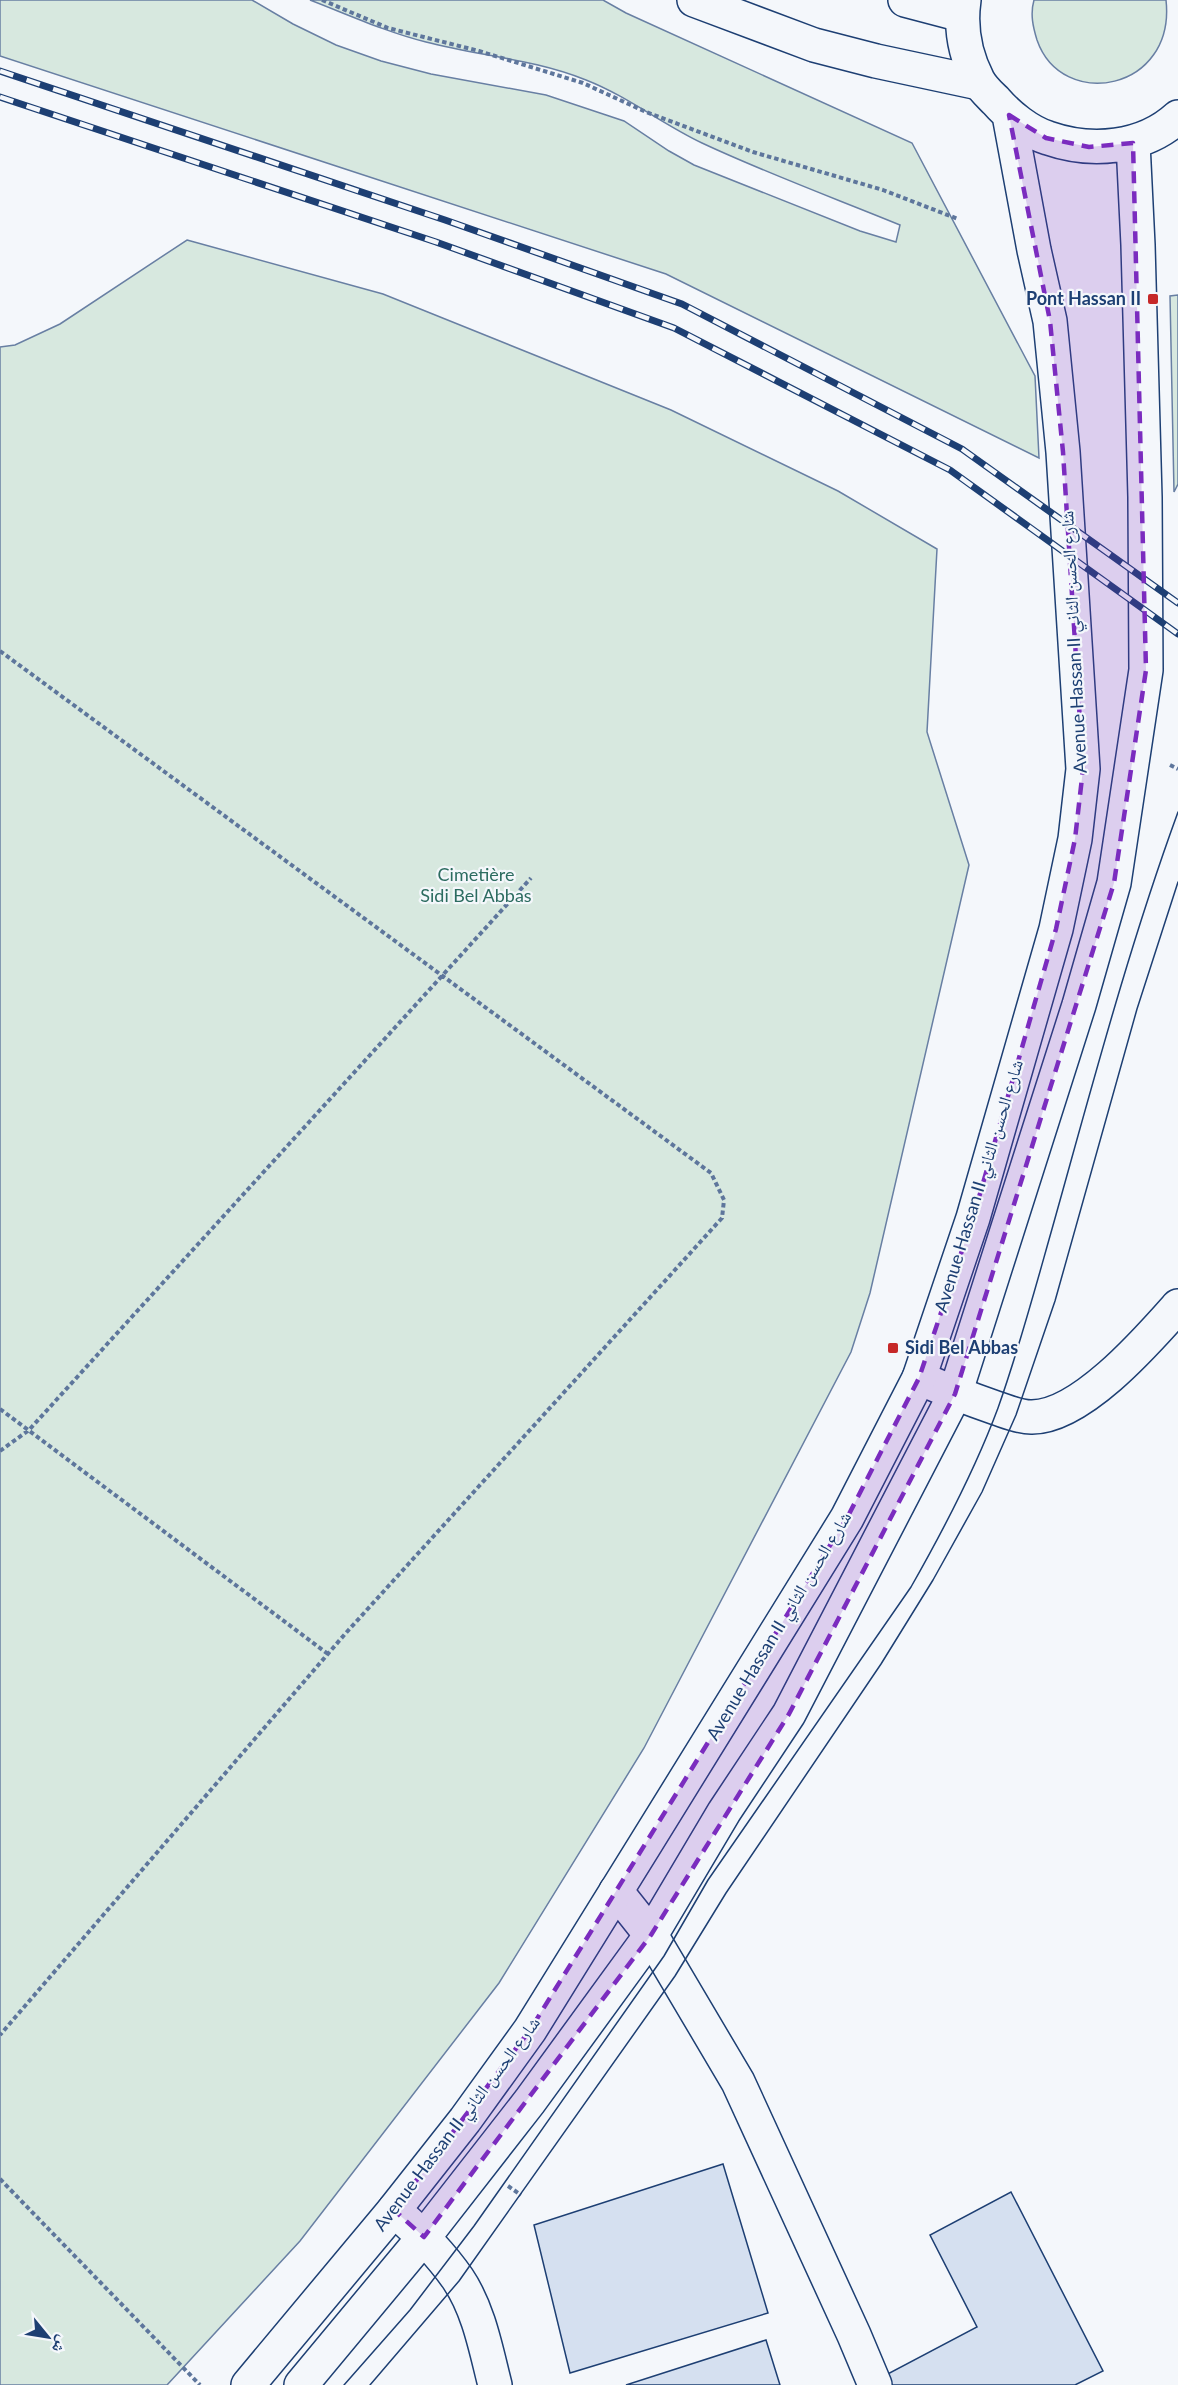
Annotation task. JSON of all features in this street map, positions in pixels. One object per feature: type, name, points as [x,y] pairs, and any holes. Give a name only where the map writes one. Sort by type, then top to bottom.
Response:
[{"type":"main road","points":[[694,0],[814,45],[979,83]]},
{"type":"main road","points":[[905,0],[963,7],[965,50],[979,83],[1009,116],[1046,138],[1089,147],[1133,143],[1174,125]]},
{"type":"main road","name":"Avenue Hassan II شارع الحسن الثاني","points":[[248,2385],[394,2210],[465,2120],[530,2030],[847,1518],[919,1378],[973,1218],[1056,929],[1076,839],[1083,769],[1063,452],[1050,321],[1009,116]]},
{"type":"main road","points":[[301,2385],[424,2237],[530,2101],[651,1935],[724,1812],[789,1714],[955,1394],[1079,1005],[1114,883],[1146,670],[1145,497],[1133,143]]},
{"type":"main road","points":[[919,1378],[955,1394],[1016,1415],[1031,1417],[1054,1413],[1082,1400],[1151,1336],[1178,1306]]},
{"type":"main road","points":[[616,1891],[651,1935],[738,2082],[875,2385]]},
{"type":"main road","points":[[394,2210],[424,2237],[459,2281],[480,2325],[495,2385]]},
{"type":"path","points":[[322,0],[388,28],[479,51],[583,83],[646,112],[753,152],[884,190],[958,219]]},
{"type":"path","points":[[0,651],[711,1173],[724,1200],[722,1218],[328,1654],[0,2035]]},
{"type":"path","points":[[0,1451],[29,1430],[441,974],[531,878]]},
{"type":"path","points":[[0,1409],[328,1654]]},
{"type":"path","points":[[0,2179],[200,2385]]},
{"type":"highlighted area","points":[[1009,115],[1046,138],[1089,147],[1133,143],[1146,670],[1114,883],[955,1394],[789,1714],[651,1935],[424,2237],[394,2210],[530,2030],[847,1518],[919,1378],[973,1218],[1056,929],[1075,839],[1083,769],[1063,452],[1050,321]]},
{"type":"green space","points":[[0,0],[252,0],[336,45],[381,61],[431,74],[546,95],[624,121],[694,165],[860,231],[896,242],[900,225],[702,143],[616,94],[586,80],[547,67],[411,38],[310,0],[603,0],[626,13],[912,143],[1035,376],[1039,458],[666,274],[0,56]]},
{"type":"green space","points":[[1034,0],[1166,0],[1164,31],[1154,55],[1136,72],[1115,81],[1091,83],[1069,77],[1050,63],[1034,30],[1032,15]]},
{"type":"green space","name":"Cimetière Sidi Bel Abbas","points":[[187,240],[383,294],[671,410],[838,491],[937,549],[927,732],[969,865],[870,1293],[851,1352],[644,1748],[499,1983],[300,2241],[167,2385],[0,2385],[0,347],[15,345],[60,324]]},
{"type":"green space","points":[[1178,295],[1178,484],[1174,492],[1170,296]]},
{"type":"building","points":[[723,2164],[768,2313],[570,2373],[534,2225]]},
{"type":"building","points":[[1011,2192],[1103,2371],[1075,2385],[884,2385],[880,2378],[977,2327],[930,2235]]},
{"type":"building","points":[[766,2340],[780,2385],[626,2385]]},
{"type":"tram line","points":[[344,2385],[410,2310],[474,2226],[664,1956],[708,1880],[911,1587],[935,1543],[979,1454],[1006,1386],[1126,967],[1178,812]]},
{"type":"tram line","points":[[370,2385],[459,2281],[675,1976],[726,1893],[881,1664],[933,1580],[982,1492],[1016,1415],[1055,1301],[1137,1009],[1178,882]]},
{"type":"railway","points":[[0,71],[445,220],[682,304],[962,449],[1178,603]]},
{"type":"railway","points":[[0,97],[436,242],[674,328],[950,470],[1178,634]]},
{"type":"place","name":"Pont Hassan II","points":[[1153,299]]},
{"type":"place","name":"Sidi Bel Abbas","points":[[893,1348]]}]
